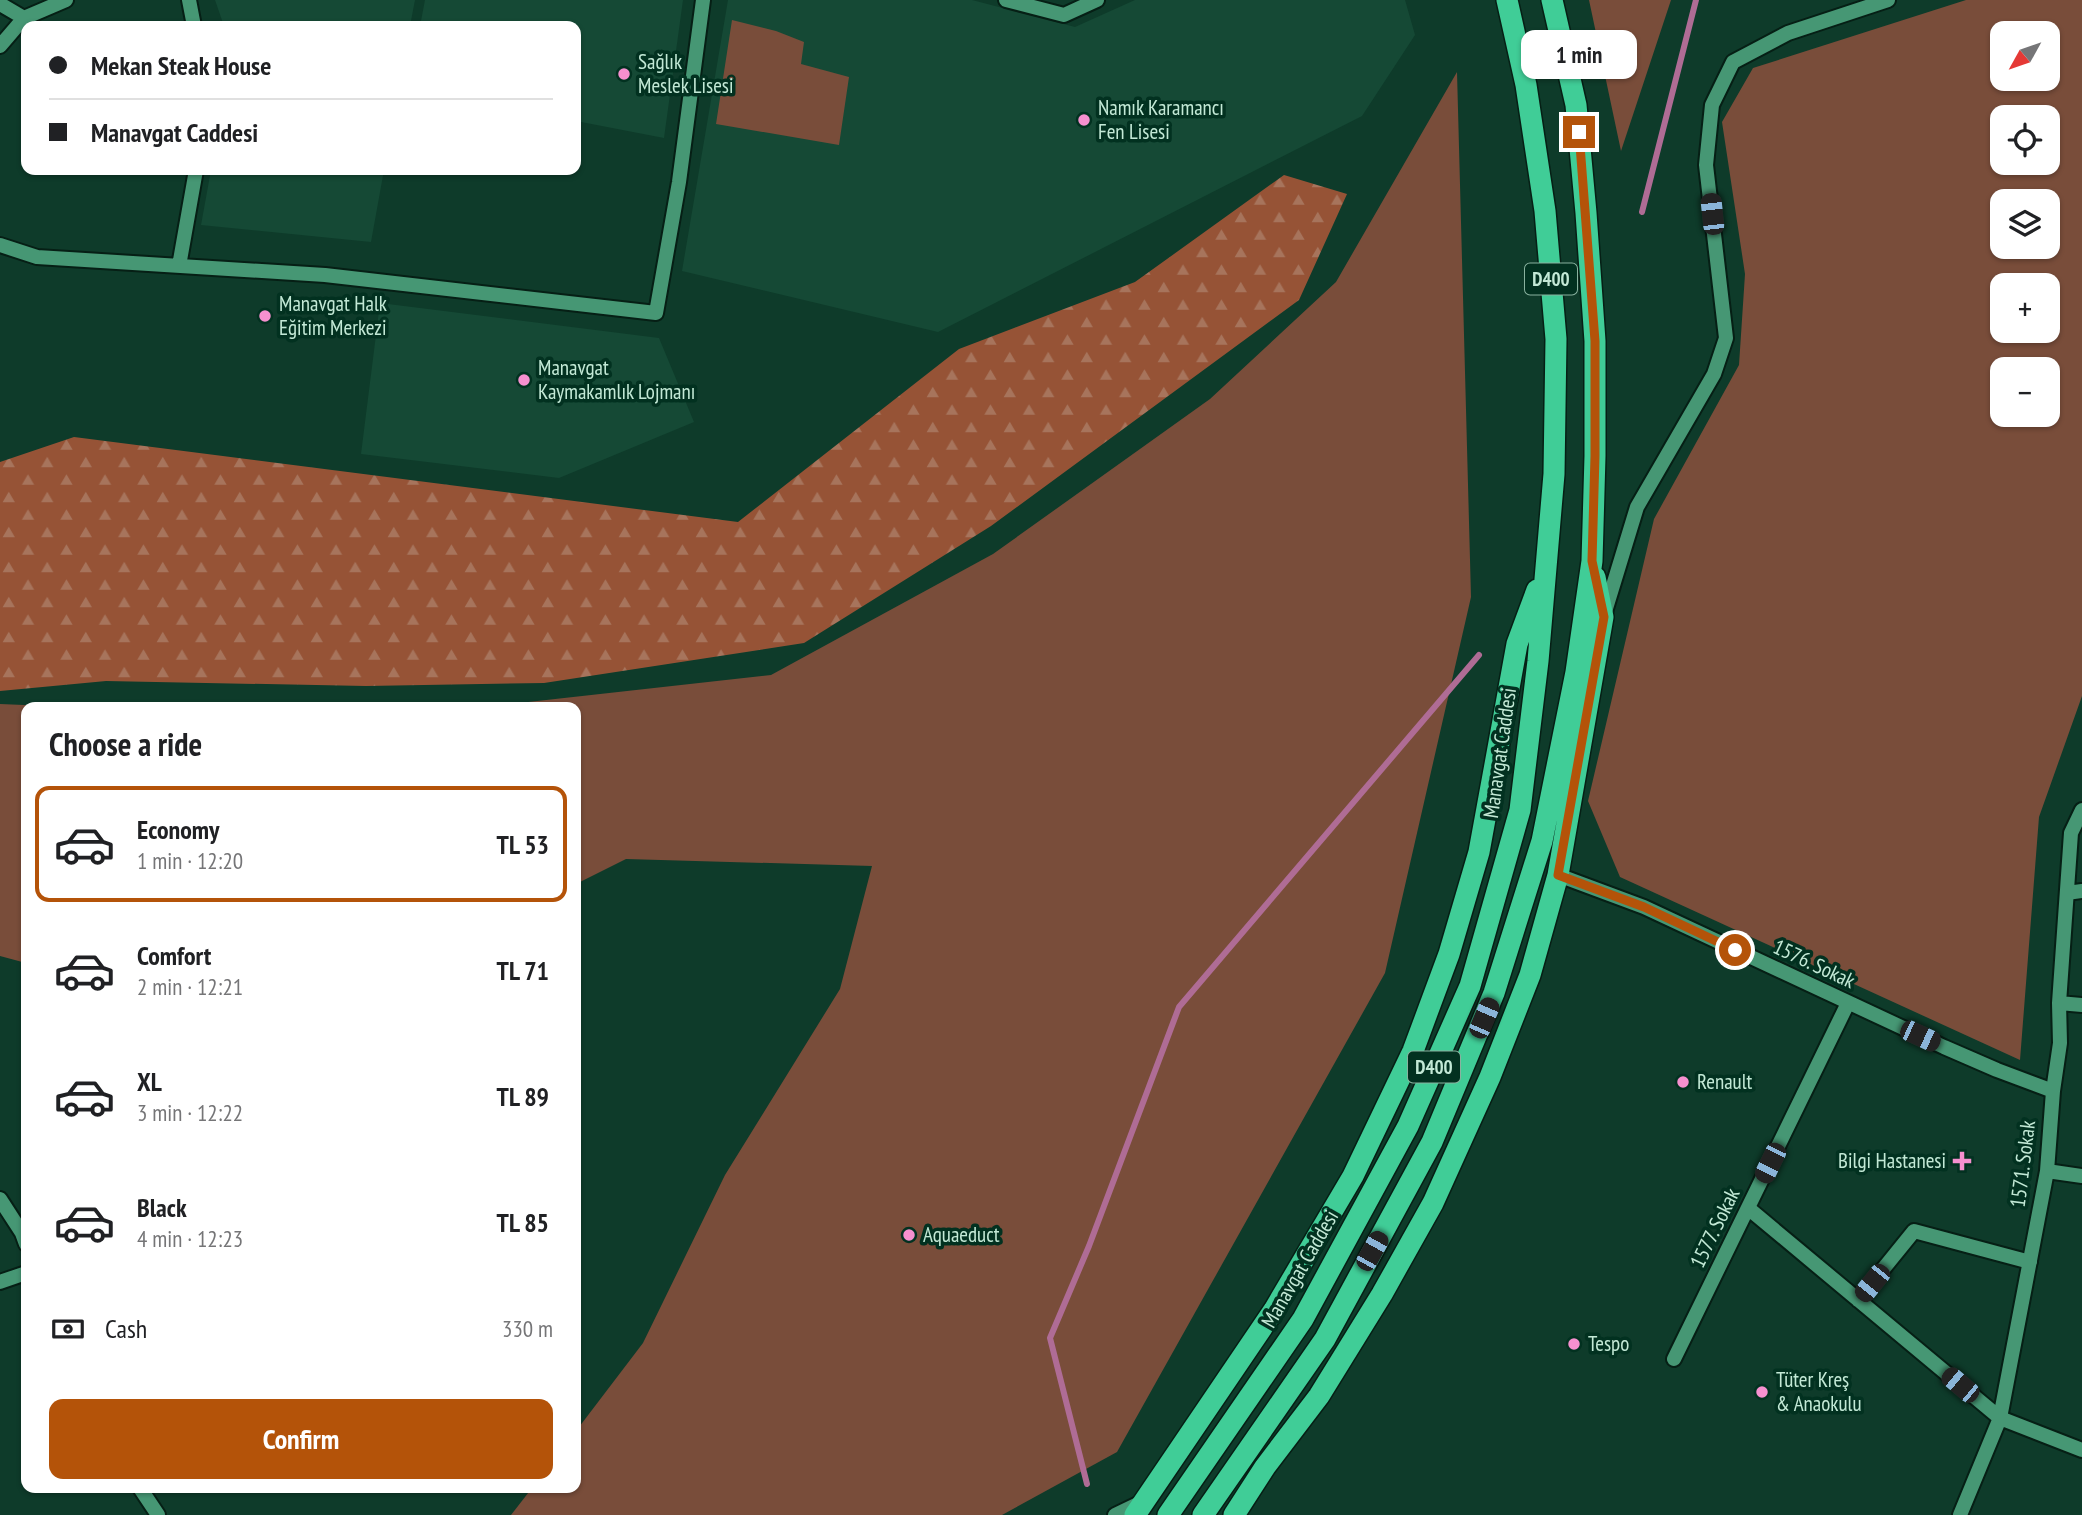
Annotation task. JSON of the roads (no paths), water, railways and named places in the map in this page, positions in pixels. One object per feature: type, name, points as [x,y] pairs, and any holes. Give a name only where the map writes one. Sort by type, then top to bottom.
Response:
[{"type":"highway","name":"Manavgat Caddesi","points":[[1168,1515],[1303,1318],[1408,1126],[1470,986],[1520,810],[1538,661],[1554,474],[1556,339],[1545,211],[1526,85],[1507,0]]},
{"type":"highway","name":"D400","points":[[1203,1515],[1325,1339],[1432,1142],[1494,993],[1542,841],[1576,672],[1592,561],[1595,456],[1595,341],[1576,104],[1552,0]]},
{"type":"highway","points":[[1234,1515],[1265,1467],[1319,1396],[1382,1294],[1433,1203],[1490,1077],[1530,975],[1558,875],[1604,617],[1592,561]]},
{"type":"highway","points":[[1139,1508],[1274,1310],[1353,1176],[1413,1051],[1449,954],[1479,852],[1517,643],[1547,562]]},
{"type":"street","points":[[21,21],[66,0]]},
{"type":"street","points":[[189,0],[193,21]]},
{"type":"street","points":[[0,246],[37,257],[325,275],[656,313],[679,183],[703,0]]},
{"type":"street","points":[[1006,0],[1063,15],[1097,0]]},
{"type":"street","points":[[1604,617],[1637,507],[1714,374],[1726,338],[1706,165],[1712,105],[1733,62],[1787,33],[1888,0]]},
{"type":"street","points":[[0,4],[24,18]]},
{"type":"street","points":[[0,46],[21,22]]},
{"type":"street","points":[[179,266],[195,175]]},
{"type":"street","name":"1571. Sokak","points":[[1960,1515],[2000,1418],[2047,1171],[2053,1091],[2060,1043],[2059,1003],[2075,892],[2071,833],[2082,810]]},
{"type":"street","name":"1576. Sokak","points":[[1558,875],[1644,907],[1848,1003],[1997,1070],[2053,1091]]},
{"type":"street","name":"1577. Sokak","points":[[1674,1359],[1848,1003]]},
{"type":"street","points":[[2059,1003],[2082,1005]]},
{"type":"street","points":[[2047,1171],[2082,1175]]},
{"type":"street","points":[[0,1199],[21,1231]]},
{"type":"street","points":[[1748,1208],[2000,1418],[2082,1450]]},
{"type":"street","points":[[1858,1300],[1914,1231],[2030,1262]]},
{"type":"street","points":[[0,1282],[21,1275]]},
{"type":"street","points":[[144,1493],[158,1515]]},
{"type":"street","points":[[1115,1515],[1139,1508]]},
{"type":"waterway","points":[[1642,212],[1696,0]]},
{"type":"waterway","points":[[1087,1484],[1050,1338],[1089,1246],[1179,1007],[1479,655]]},
{"type":"place","name":"Sağlık Meslek Lisesi","points":[[624,74]]},
{"type":"place","name":"Namık Karamancı Fen Lisesi","points":[[1084,120]]},
{"type":"place","name":"Manavgat Halk Eğitim Merkezi","points":[[265,316]]},
{"type":"place","name":"Manavgat Kaymakamlık Lojmanı","points":[[524,380]]},
{"type":"place","name":"Renault","points":[[1683,1082]]},
{"type":"place","name":"Bilgi Hastanesi","points":[[1962,1161]]},
{"type":"place","name":"Aquaeduct","points":[[909,1235]]},
{"type":"place","name":"Tespo","points":[[1574,1344]]},
{"type":"place","name":"Tüter Kreş & Anaokulu","points":[[1762,1392]]}]
